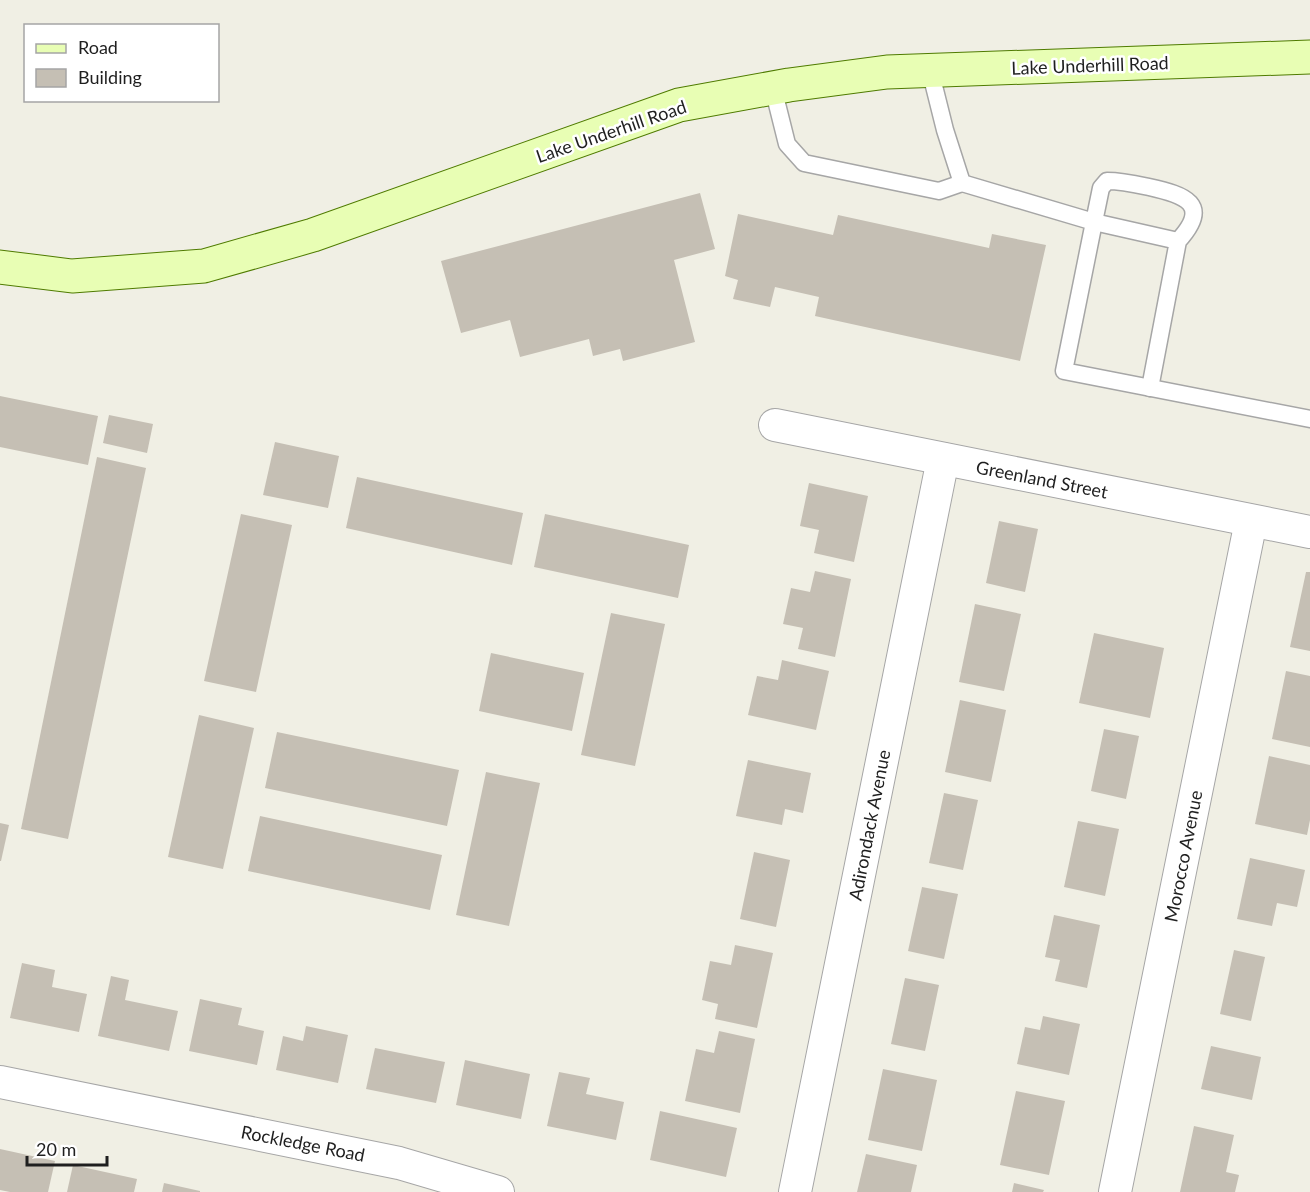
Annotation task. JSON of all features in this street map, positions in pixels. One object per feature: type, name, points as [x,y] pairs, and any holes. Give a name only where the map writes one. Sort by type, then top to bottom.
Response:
[{"type":"main road","name":"Lake Underhill Road","points":[[0,267],[72,276],[204,266],[313,235],[679,105],[773,88],[887,72],[1310,57]]},
{"type":"street","name":"Greenland Street","points":[[775,425],[1310,532]]},
{"type":"street","name":"Adirondack Avenue","points":[[795,1192],[942,459]]},
{"type":"street","name":"Morocco Avenue","points":[[1115,1192],[1251,521]]},
{"type":"street","name":"Rockledge Road","points":[[0,1082],[399,1163],[498,1192]]},
{"type":"lane","points":[[930,70],[945,130],[962,183]]},
{"type":"lane","points":[[773,88],[787,144],[804,164],[939,190],[962,183],[1094,222],[1178,241]]},
{"type":"lane","points":[[1150,388],[1178,241],[1190,228],[1194,216],[1193,208],[1186,198],[1176,193],[1119,181],[1107,181],[1101,188],[1064,371],[1150,388],[1310,419]]},
{"type":"building","points":[[700,193],[715,249],[674,260],[695,342],[623,361],[620,349],[593,356],[589,339],[520,357],[510,320],[461,333],[441,261]]},
{"type":"building","points":[[738,214],[833,235],[838,215],[989,248],[992,234],[1046,245],[1020,361],[815,316],[819,297],[775,287],[770,307],[733,299],[738,280],[725,276]]},
{"type":"building","points":[[0,396],[98,416],[88,465],[0,447]]},
{"type":"building","points":[[109,415],[153,424],[147,453],[103,443]]},
{"type":"building","points":[[275,442],[339,456],[328,508],[263,495]]},
{"type":"building","points":[[97,457],[146,468],[68,839],[21,829]]},
{"type":"building","points":[[357,477],[523,513],[512,565],[346,528]]},
{"type":"building","points":[[809,483],[868,496],[854,562],[814,553],[819,530],[800,526]]},
{"type":"building","points":[[241,514],[292,525],[256,692],[204,681]]},
{"type":"building","points":[[545,514],[689,545],[678,598],[534,567]]},
{"type":"building","points":[[999,521],[1038,529],[1025,592],[986,583]]},
{"type":"building","points":[[815,571],[851,579],[835,657],[798,649],[803,628],[783,624],[791,588],[810,592]]},
{"type":"building","points":[[1306,572],[1310,572],[1310,651],[1290,647]]},
{"type":"building","points":[[975,604],[1021,614],[1004,691],[959,682]]},
{"type":"building","points":[[611,613],[665,624],[635,766],[581,755]]},
{"type":"building","points":[[1094,633],[1164,648],[1150,718],[1079,703]]},
{"type":"building","points":[[491,653],[584,673],[572,731],[479,711]]},
{"type":"building","points":[[782,660],[829,671],[816,730],[748,715],[757,676],[778,680]]},
{"type":"building","points":[[1286,671],[1310,676],[1310,747],[1272,739]]},
{"type":"building","points":[[960,700],[1006,710],[991,782],[945,772]]},
{"type":"building","points":[[199,715],[254,728],[223,869],[168,857]]},
{"type":"building","points":[[1104,729],[1139,736],[1126,799],[1091,791]]},
{"type":"building","points":[[277,732],[459,770],[447,826],[265,788]]},
{"type":"building","points":[[1269,756],[1310,765],[1310,820],[1307,835],[1255,824]]},
{"type":"building","points":[[748,760],[811,773],[803,813],[785,809],[782,825],[736,816]]},
{"type":"building","points":[[486,772],[540,783],[509,926],[456,915]]},
{"type":"building","points":[[944,793],[978,800],[963,870],[929,863]]},
{"type":"building","points":[[260,816],[442,855],[430,910],[248,871]]},
{"type":"building","points":[[1078,821],[1119,829],[1105,896],[1064,887]]},
{"type":"building","points":[[0,823],[9,825],[1,861],[0,861]]},
{"type":"building","points":[[754,852],[790,860],[776,927],[740,919]]},
{"type":"building","points":[[1250,858],[1305,870],[1297,907],[1277,903],[1272,926],[1237,919]]},
{"type":"building","points":[[922,887],[958,894],[944,959],[908,951]]},
{"type":"building","points":[[1054,915],[1100,925],[1087,988],[1055,981],[1060,960],[1045,957]]},
{"type":"building","points":[[735,945],[773,953],[757,1028],[715,1019],[718,1004],[702,1000],[710,961],[731,965]]},
{"type":"building","points":[[1234,950],[1265,957],[1251,1021],[1220,1014]]},
{"type":"building","points":[[22,963],[55,970],[52,987],[87,994],[79,1032],[10,1018]]},
{"type":"building","points":[[111,976],[129,980],[125,1000],[178,1011],[169,1051],[98,1036]]},
{"type":"building","points":[[905,978],[939,985],[925,1051],[891,1044]]},
{"type":"building","points":[[200,999],[242,1008],[238,1025],[264,1031],[257,1065],[189,1051]]},
{"type":"building","points":[[1043,1016],[1080,1024],[1069,1075],[1017,1064],[1025,1027],[1040,1030]]},
{"type":"building","points":[[306,1026],[348,1035],[338,1083],[276,1070],[283,1036],[303,1041]]},
{"type":"building","points":[[719,1031],[755,1039],[740,1113],[685,1101],[696,1049],[714,1053]]},
{"type":"building","points":[[1211,1046],[1261,1057],[1252,1100],[1201,1089]]},
{"type":"building","points":[[375,1048],[445,1062],[436,1103],[366,1089]]},
{"type":"building","points":[[465,1060],[530,1074],[521,1119],[456,1105]]},
{"type":"building","points":[[883,1069],[937,1080],[922,1151],[868,1140]]},
{"type":"building","points":[[559,1072],[590,1078],[586,1094],[624,1102],[616,1140],[547,1126]]},
{"type":"building","points":[[1016,1091],[1065,1101],[1049,1175],[1000,1165]]},
{"type":"building","points":[[660,1111],[737,1128],[726,1177],[650,1160]]},
{"type":"building","points":[[1194,1126],[1234,1135],[1226,1172],[1239,1175],[1235,1192],[1180,1192]]},
{"type":"building","points":[[0,1149],[55,1161],[48,1192],[0,1190]]},
{"type":"building","points":[[866,1154],[917,1165],[911,1192],[857,1192]]},
{"type":"building","points":[[73,1165],[137,1179],[134,1192],[67,1192]]},
{"type":"building","points":[[164,1183],[200,1191],[200,1192],[162,1192]]},
{"type":"building","points":[[1014,1183],[1044,1190],[1043,1192],[1012,1192]]}]
